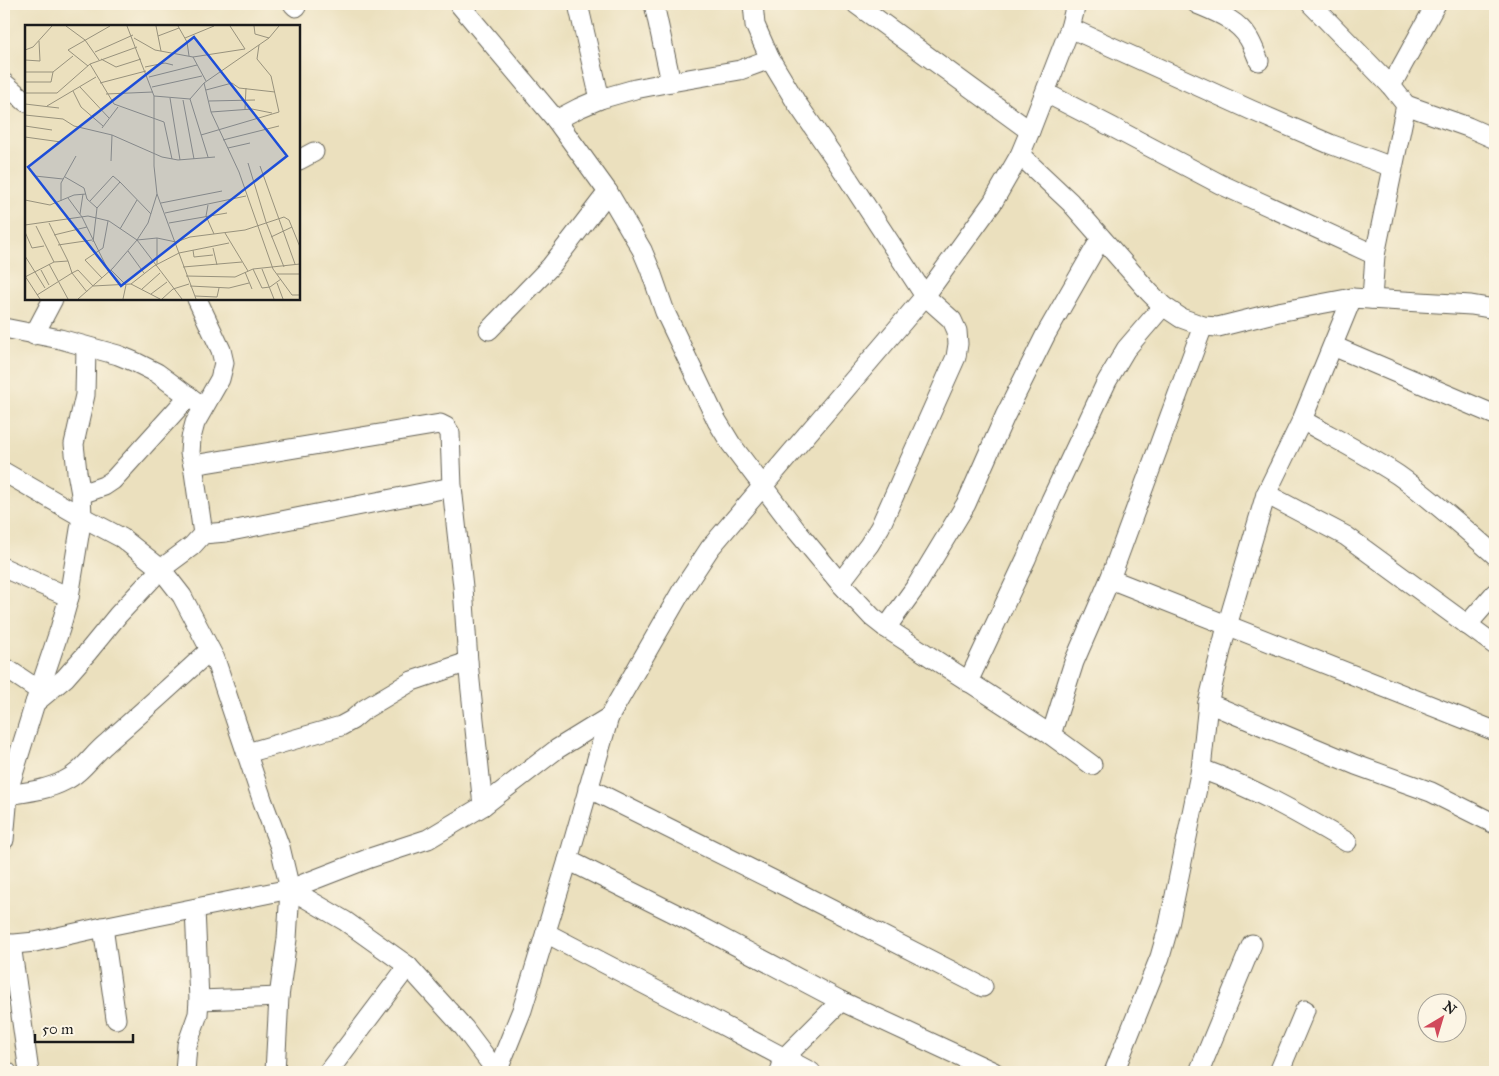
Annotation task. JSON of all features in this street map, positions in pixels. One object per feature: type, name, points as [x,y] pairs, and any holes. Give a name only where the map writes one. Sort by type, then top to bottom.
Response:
[{"type":"street","points":[[459,4],[556,120],[608,192],[642,250],[665,312],[717,421],[762,487],[840,583],[872,617],[886,628],[1092,765]]},
{"type":"street","points":[[578,4],[600,99]]},
{"type":"street","points":[[654,4],[670,82]]},
{"type":"street","points":[[753,4],[755,25],[770,59],[796,102],[925,296],[952,320],[957,331],[956,357],[880,527],[869,545],[840,583]]},
{"type":"street","points":[[856,4],[1030,131]]},
{"type":"street","points":[[498,1072],[522,1010],[609,717],[681,592],[710,548],[925,296],[993,202],[1020,155],[1046,93],[1070,28],[1076,4]]},
{"type":"street","points":[[1198,4],[1226,17],[1239,28],[1248,37],[1259,61]]},
{"type":"street","points":[[1311,4],[1391,86],[1406,105],[1468,127],[1495,139]]},
{"type":"street","points":[[1391,86],[1436,4]]},
{"type":"street","points":[[1070,28],[1250,110],[1330,144],[1392,167]]},
{"type":"street","points":[[556,120],[600,99],[635,89],[740,70],[770,59]]},
{"type":"street","points":[[4,83],[25,101]]},
{"type":"street","points":[[1046,93],[1220,184],[1375,255]]},
{"type":"street","points":[[1372,299],[1375,255],[1406,105]]},
{"type":"street","points":[[1020,155],[1070,202],[1163,306],[1181,318],[1203,326],[1218,327],[1287,310],[1352,298],[1471,305],[1495,309]]},
{"type":"street","points":[[489,330],[551,266],[608,192]]},
{"type":"street","points":[[886,628],[917,585],[966,504],[1005,416],[1042,342],[1101,238]]},
{"type":"street","points":[[1114,1072],[1160,957],[1169,925],[1201,769],[1208,703],[1227,626],[1266,494],[1302,420],[1352,298]]},
{"type":"street","points":[[34,334],[52,300]]},
{"type":"street","points":[[81,494],[104,486],[113,480],[220,379],[224,363],[221,350],[197,300]]},
{"type":"street","points":[[968,682],[1107,381],[1126,349],[1163,306]]},
{"type":"street","points":[[1051,736],[1074,662],[1110,579],[1203,326]]},
{"type":"street","points":[[4,328],[60,339],[118,355],[157,373],[196,402]]},
{"type":"street","points":[[1333,346],[1495,415]]},
{"type":"street","points":[[4,840],[6,795],[69,598],[82,517],[81,494],[74,444],[85,395],[86,347]]},
{"type":"street","points":[[196,402],[190,453],[194,464],[203,534]]},
{"type":"street","points":[[1302,420],[1370,457],[1398,476],[1495,555]]},
{"type":"street","points":[[194,464],[440,424],[446,427],[450,433],[452,487],[483,806]]},
{"type":"street","points":[[4,472],[122,538],[161,569],[182,596],[218,667],[280,847],[290,889],[287,939],[279,997],[275,1072]]},
{"type":"street","points":[[37,697],[65,678],[118,615],[161,569],[192,546],[203,534],[244,529],[452,487]]},
{"type":"street","points":[[1266,494],[1346,536],[1495,645]]},
{"type":"street","points":[[4,568],[69,598]]},
{"type":"street","points":[[1110,579],[1495,731]]},
{"type":"street","points":[[1467,625],[1495,593]]},
{"type":"street","points":[[6,795],[45,788],[76,775],[105,744],[210,650]]},
{"type":"street","points":[[247,753],[341,726],[352,720],[364,709],[412,681],[468,662]]},
{"type":"street","points":[[4,668],[37,697]]},
{"type":"street","points":[[1208,703],[1356,765],[1431,792],[1495,824]]},
{"type":"street","points":[[29,1072],[8,945],[35,942],[290,889],[370,858],[428,839],[483,806],[557,749],[609,717]]},
{"type":"street","points":[[1201,769],[1250,788],[1346,842]]},
{"type":"street","points":[[588,788],[983,987]]},
{"type":"street","points":[[568,860],[678,915],[841,1001],[994,1072]]},
{"type":"street","points":[[290,889],[345,921],[408,966],[464,1028],[498,1072]]},
{"type":"street","points":[[185,1072],[187,1046],[198,1014],[199,1000],[195,909]]},
{"type":"street","points":[[103,927],[116,1019]]},
{"type":"street","points":[[546,933],[696,1011],[782,1065],[811,1072]]},
{"type":"street","points":[[1199,1072],[1252,944]]},
{"type":"street","points":[[328,1072],[408,966]]},
{"type":"street","points":[[199,1000],[279,997]]},
{"type":"street","points":[[782,1065],[841,1001]]},
{"type":"street","points":[[1278,1072],[1305,1010]]}]
